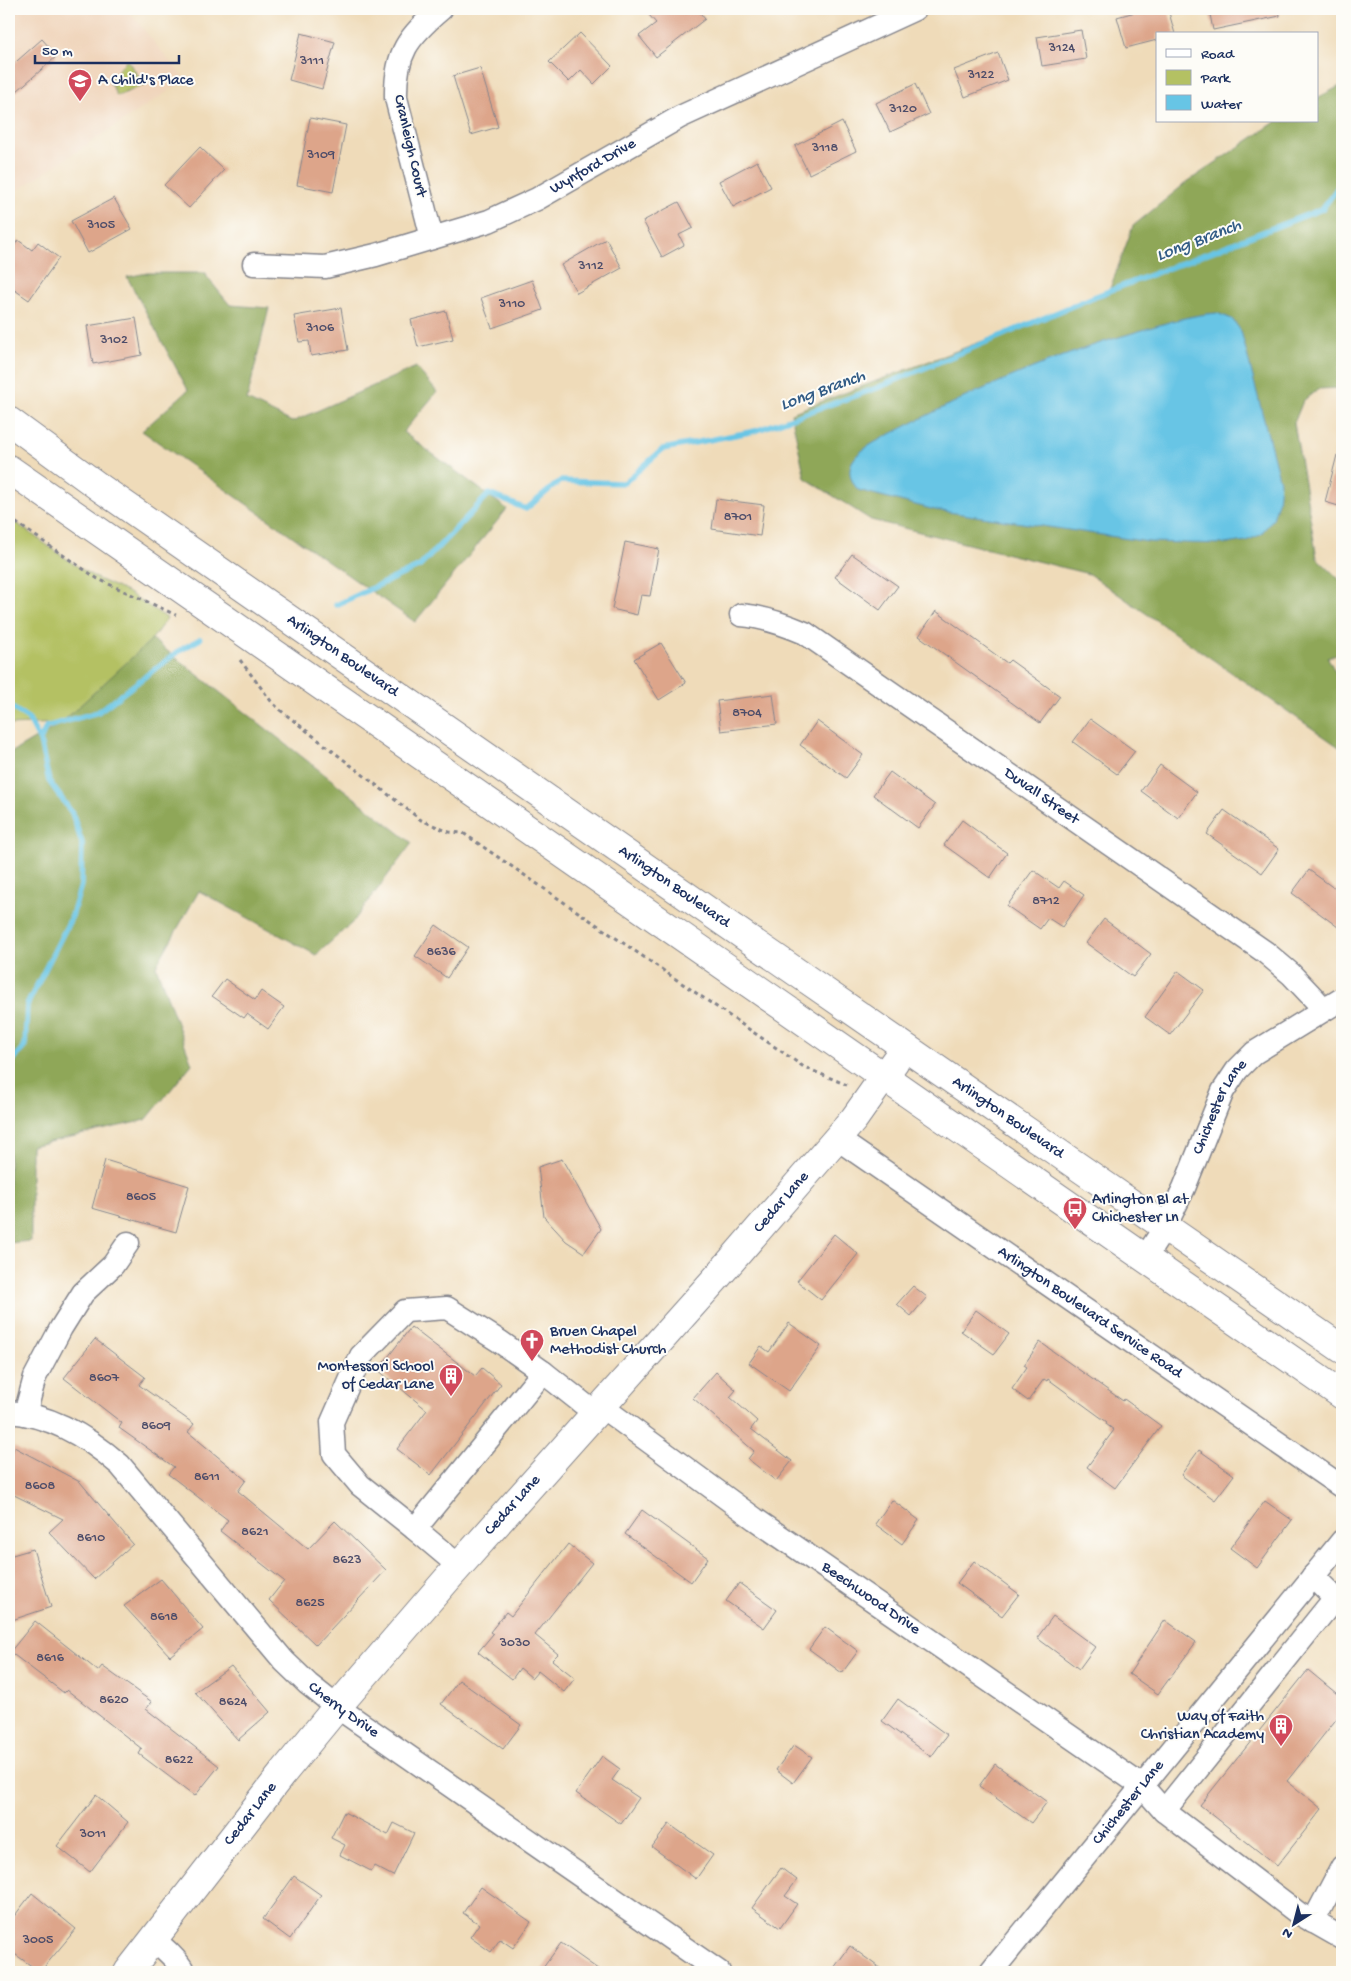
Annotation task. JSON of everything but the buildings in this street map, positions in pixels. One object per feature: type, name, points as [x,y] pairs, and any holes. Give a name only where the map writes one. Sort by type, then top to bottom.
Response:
[{"type":"main road","name":"Arlington Boulevard","points":[[9,421],[99,487],[1342,1349]]},
{"type":"main road","points":[[9,469],[1342,1395]]},
{"type":"main road","name":"Cedar Lane","points":[[128,1972],[282,1774],[337,1707],[459,1566],[718,1276],[854,1119],[905,1046]]},
{"type":"street","name":"Cranleigh Court","points":[[432,238],[396,98],[396,77],[400,57],[410,40],[423,24],[441,9]]},
{"type":"street","name":"Wynford Drive","points":[[254,264],[324,267],[376,255],[489,221],[537,199],[680,117],[915,9]]},
{"type":"street","name":"Duvall Street","points":[[740,615],[755,616],[782,623],[805,633],[1265,952],[1291,974],[1333,1004]]},
{"type":"street","name":"Chichester Lane","points":[[1145,1258],[1165,1226],[1184,1188],[1223,1091],[1237,1070],[1254,1053],[1333,1004]]},
{"type":"street","name":"Arlington Boulevard Service Road","points":[[836,1138],[1342,1487]]},
{"type":"street","points":[[17,1413],[61,1328],[83,1293],[113,1265],[128,1243]]},
{"type":"street","name":"Beechwood Drive","points":[[459,1566],[360,1485],[334,1454],[332,1422],[361,1356],[406,1311],[446,1308],[499,1341],[755,1520],[1142,1786],[1164,1811],[1298,1913],[1342,1938]]},
{"type":"street","points":[[415,1530],[543,1372]]},
{"type":"street","name":"Cherry Drive","points":[[17,1413],[46,1419],[73,1430],[98,1445],[120,1464],[284,1660],[308,1684],[337,1707],[719,1972]]},
{"type":"street","name":"Chichester Lane","points":[[991,1972],[1342,1541]]},
{"type":"street","points":[[1164,1811],[1335,1598],[1313,1576]]},
{"type":"street","points":[[1313,1922],[1342,1867]]},
{"type":"street","points":[[154,1940],[170,1954],[184,1972]]},
{"type":"path","points":[[9,518],[98,579],[180,617]]},
{"type":"path","points":[[237,656],[280,710],[421,820],[449,832],[463,833],[804,1067],[846,1085]]},
{"type":"shaded area","name":"A Child's Place","points":[[9,9],[127,9],[185,80],[9,196]]},
{"type":"green space","points":[[127,60],[145,85],[117,96],[109,80]]},
{"type":"green space","points":[[1342,85],[1342,388],[1318,389],[1303,401],[1294,423],[1317,558],[1342,582],[1342,651],[1328,658],[1342,685],[1342,749],[1089,574],[871,520],[805,478],[791,413],[1108,294],[1133,226],[1187,182],[1276,122],[1318,122],[1318,97]]},
{"type":"green space","points":[[147,273],[206,273],[207,277],[230,305],[269,308],[247,400],[292,422],[416,367],[437,392],[403,432],[507,509],[415,622],[142,431],[188,390],[127,277]]},
{"type":"green space","points":[[9,518],[78,567],[98,579],[127,592],[167,618],[152,639],[108,685],[61,723],[9,725]]},
{"type":"green space","points":[[152,639],[412,843],[353,922],[316,955],[199,891],[156,966],[192,1064],[146,1120],[31,1146],[31,1241],[9,1243],[9,754],[61,723]]},
{"type":"water","points":[[1217,313],[1232,319],[1241,331],[1280,482],[1278,502],[1273,519],[1260,535],[1246,541],[1225,544],[1149,542],[935,510],[858,490],[853,483],[850,467],[854,459],[864,449],[963,398],[1077,351],[1176,320]]},
{"type":"waterway","name":"Long Branch","points":[[336,605],[420,566],[489,494],[526,509],[560,481],[624,483],[663,449],[755,431],[877,388],[1091,298],[1322,209],[1342,182]]},
{"type":"waterway","points":[[40,741],[46,727],[98,712],[179,651],[200,639]]},
{"type":"waterway","points":[[9,706],[28,718],[40,741],[49,781],[72,813],[82,843],[81,885],[72,916],[27,1005],[25,1046],[12,1062],[9,1059]]},
{"type":"place","name":"A Child's Place","points":[[80,102]]},
{"type":"place","name":"Arlington Bl at Chichester Ln","points":[[1075,1230]]},
{"type":"place","name":"Bruen Chapel Methodist Church","points":[[532,1362]]},
{"type":"place","name":"Montessori School of Cedar Lane","points":[[451,1397]]},
{"type":"place","name":"Way of Faith Christian Academy","points":[[1281,1747]]}]
